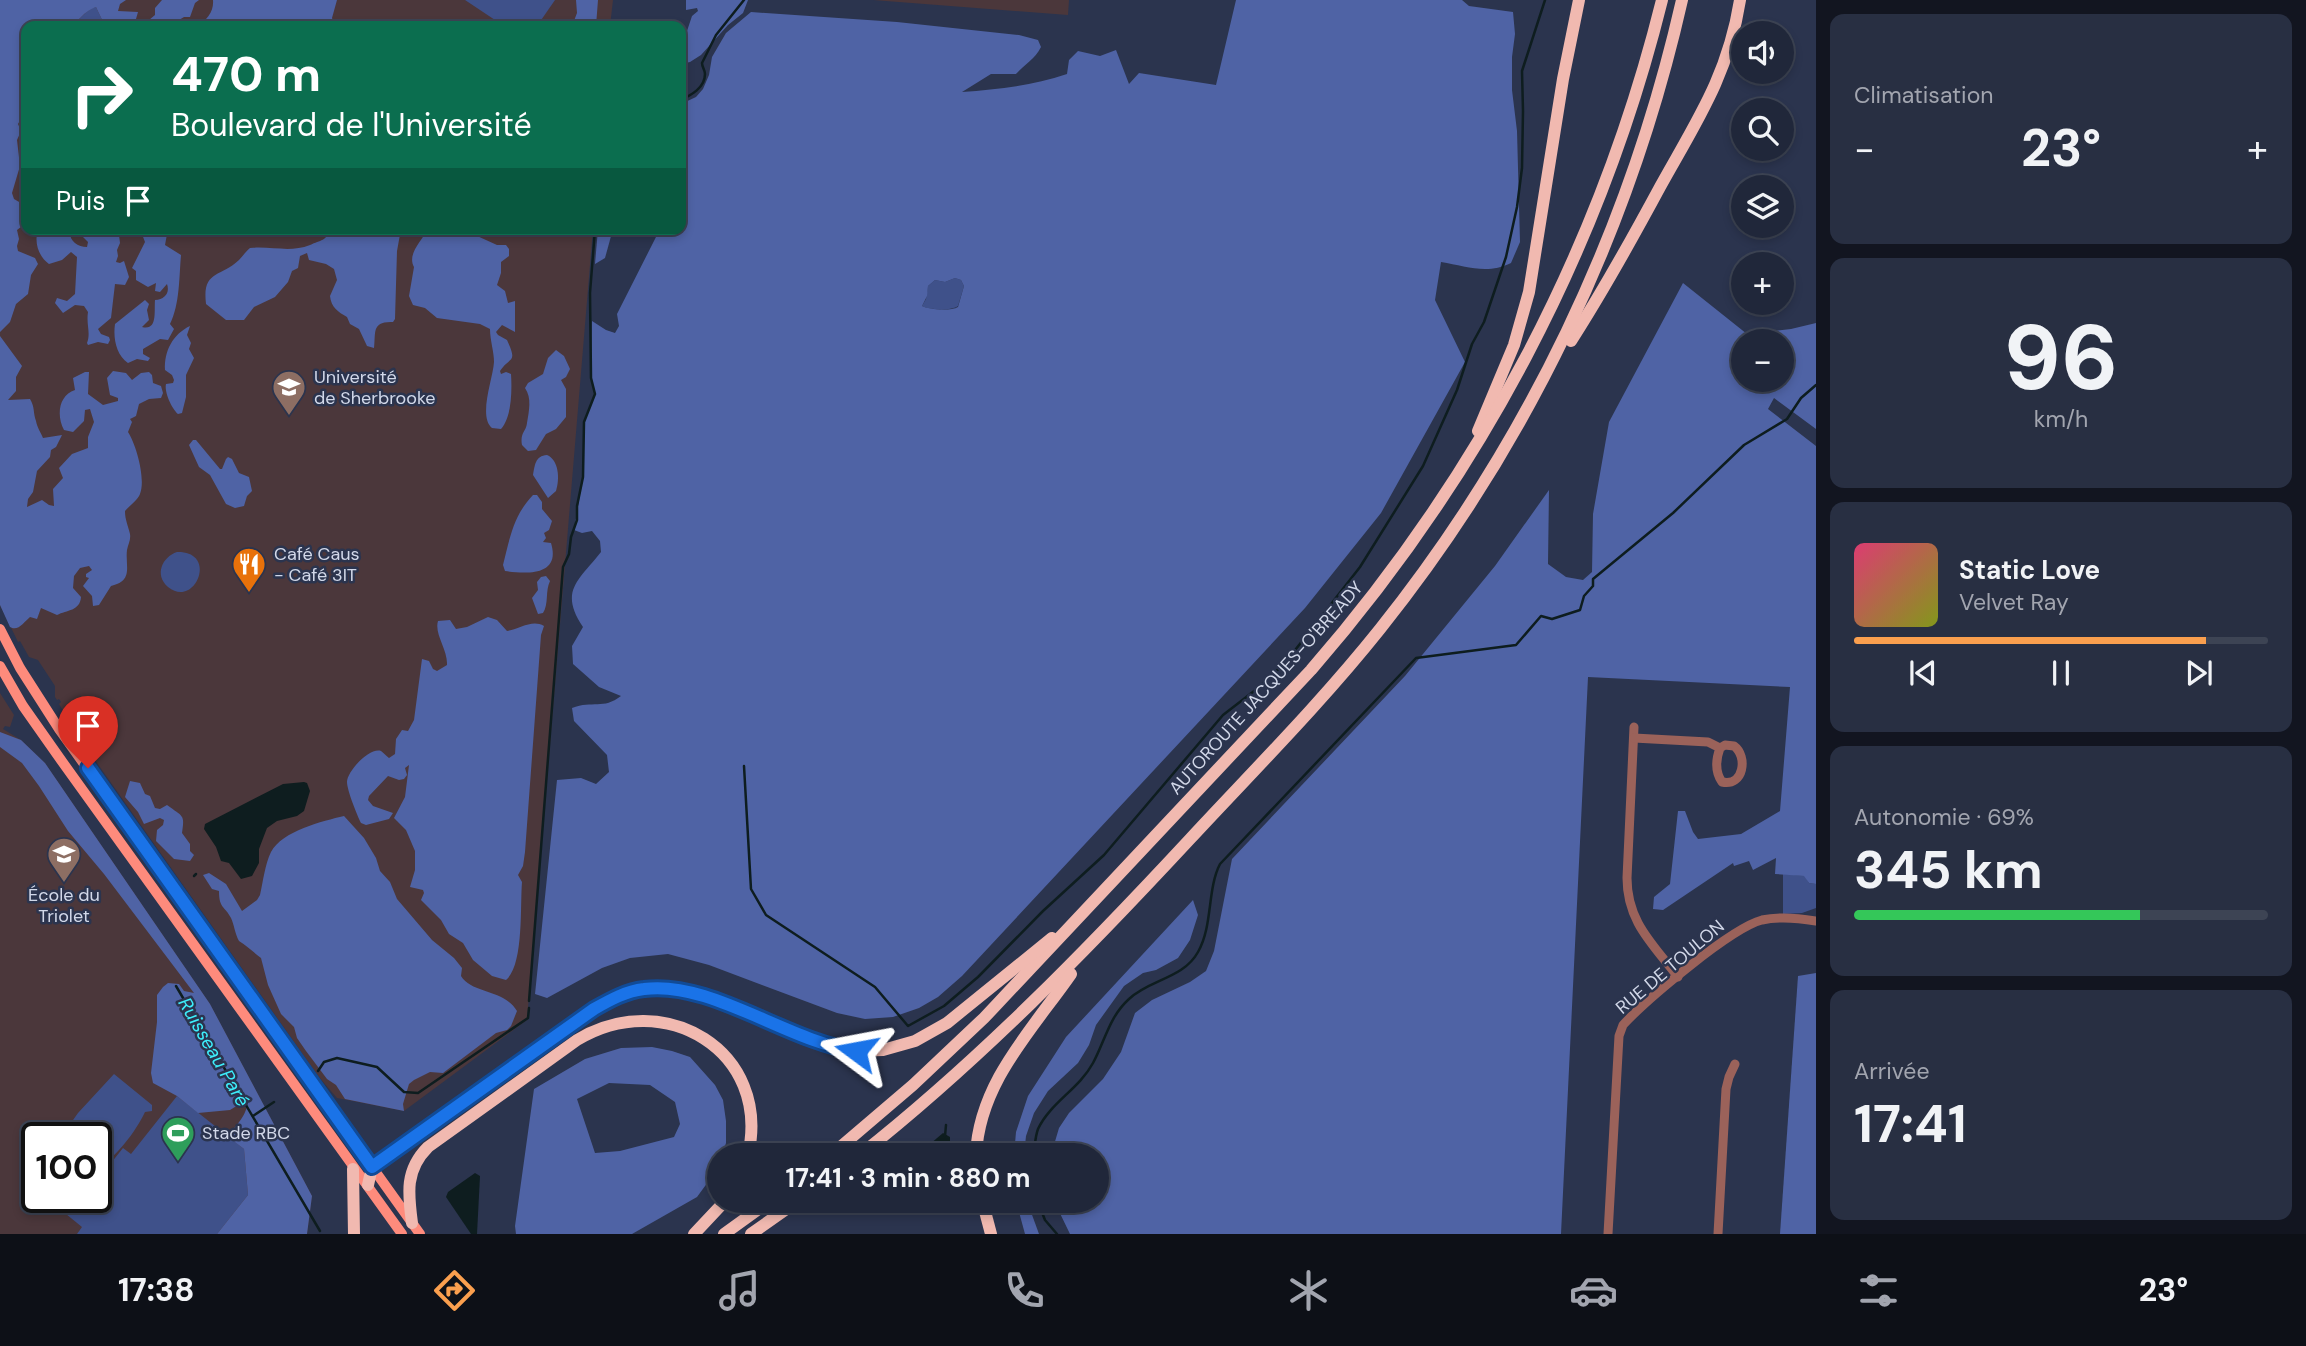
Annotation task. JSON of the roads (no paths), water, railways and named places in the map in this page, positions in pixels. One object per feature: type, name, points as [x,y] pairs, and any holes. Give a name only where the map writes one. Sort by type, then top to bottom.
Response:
[{"type":"highway","points":[[1462,470],[1507,363],[1525,310],[1578,0]]},
{"type":"highway","name":"AUTOROUTE JACQUES-O'BREADY","points":[[845,1143],[950,1051],[1090,907],[1343,633],[1408,550],[1462,470],[1516,379],[1572,265],[1622,138],[1662,0]]},
{"type":"highway","points":[[875,1143],[989,1045],[1091,944],[1314,706],[1372,640],[1418,580],[1497,463],[1538,391],[1579,308],[1618,215],[1652,114],[1682,0]]},
{"type":"highway","points":[[1538,391],[1600,296],[1706,105],[1727,58],[1740,0]]},
{"type":"highway","points":[[368,1185],[372,1167],[594,1009],[628,992],[653,988],[683,990],[835,1048],[856,1051],[883,1050],[911,1043],[947,1023],[1090,907]]},
{"type":"highway","points":[[978,1143],[983,1113],[999,1076],[1091,944]]},
{"type":"highway","points":[[416,1228],[408,1193],[409,1179],[415,1163],[428,1147],[572,1043],[621,1021],[653,1020],[677,1025],[699,1036],[723,1055],[738,1076],[749,1105],[750,1143]]},
{"type":"highway","points":[[354,1169],[354,1234]]},
{"type":"highway","points":[[694,1234],[714,1213]]},
{"type":"highway","points":[[724,1234],[753,1213]]},
{"type":"highway","points":[[751,1234],[781,1213]]},
{"type":"highway","points":[[985,1213],[991,1234]]},
{"type":"main road","points":[[0,629],[20,668],[59,729],[416,1228]]},
{"type":"main road","points":[[0,666],[28,713],[402,1234]]},
{"type":"street","points":[[1633,727],[1626,878],[1630,908],[1639,926],[1678,977]]},
{"type":"street","points":[[1634,738],[1708,743],[1720,748]]},
{"type":"street","name":"RUE DE TOULON","points":[[1608,1234],[1619,1036],[1623,1025],[1678,977],[1741,929],[1762,920],[1795,917],[1816,921]]},
{"type":"street","points":[[1718,1234],[1726,1089],[1735,1064]]},
{"type":"waterway","points":[[686,98],[703,83],[705,74],[702,63],[716,35],[744,0]]},
{"type":"waterway","points":[[744,766],[751,889],[766,915],[875,987],[908,1026],[944,1006],[978,977],[1043,911],[1104,855],[1223,715],[1285,663],[1360,567],[1423,466],[1457,390],[1506,257],[1522,168],[1522,71],[1545,0]]},
{"type":"waterway","points":[[529,1001],[563,567],[577,520],[583,477],[584,422],[595,394],[591,378],[590,293],[595,235]]},
{"type":"waterway","points":[[1035,1143],[1043,1120],[1087,1072],[1122,1006],[1137,992],[1184,968],[1198,952],[1206,931],[1213,885],[1220,864],[1416,658],[1516,645],[1541,616],[1552,619],[1580,610],[1584,596],[1593,586],[1593,579],[1673,513],[1744,445],[1787,419],[1801,398],[1816,385]]},
{"type":"waterway","name":"Ruisseau Paré","points":[[176,986],[320,1231]]},
{"type":"waterway","name":"Ruisseau Paré","points":[[318,1071],[324,1062],[337,1058],[377,1067],[404,1092],[418,1093],[528,1018],[529,1008]]},
{"type":"waterway","name":"Ruisseau Paré","points":[[253,1116],[274,1102]]},
{"type":"waterway","points":[[945,1136],[946,1125]]},
{"type":"waterway","points":[[1042,1213],[1057,1234]]},
{"type":"place","name":"Université de Sherbrooke","points":[[289,417]]},
{"type":"place","name":"Café Caus - Café 3IT","points":[[249,594]]},
{"type":"place","name":"École du Triolet","points":[[64,884]]},
{"type":"place","name":"Stade RBC","points":[[178,1163]]}]
